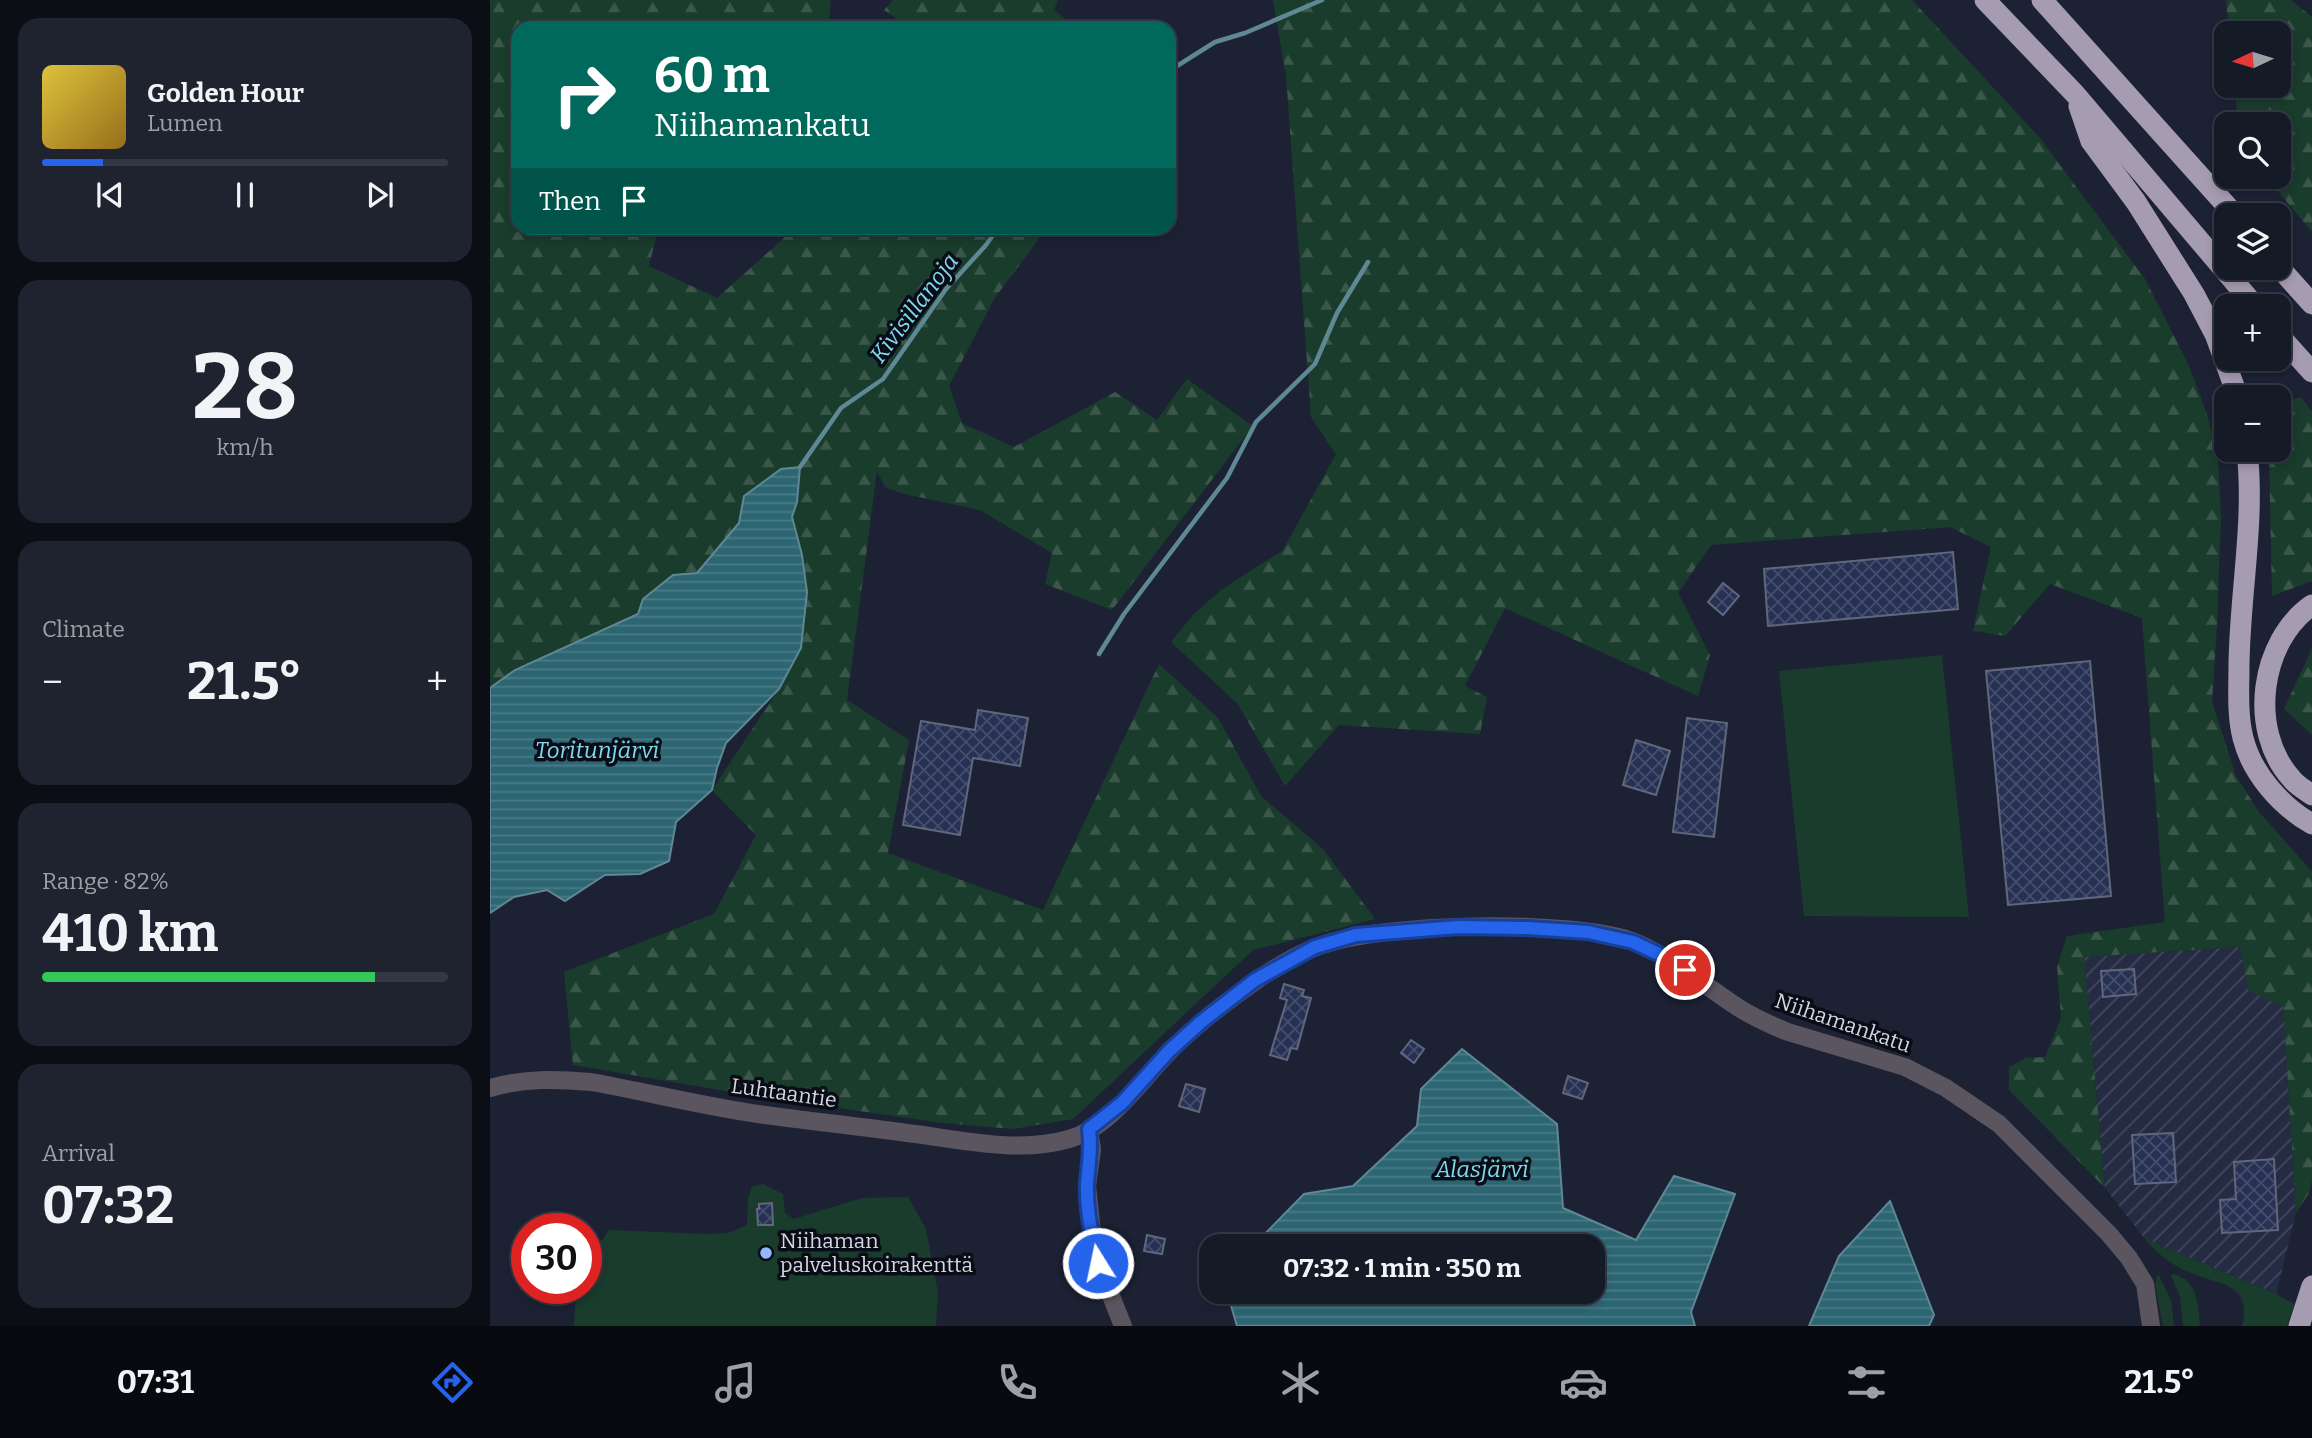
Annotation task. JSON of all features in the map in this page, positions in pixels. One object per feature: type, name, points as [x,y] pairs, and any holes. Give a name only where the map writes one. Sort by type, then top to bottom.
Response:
[{"type":"highway","points":[[1985,0],[2075,94],[2245,294]]},
{"type":"highway","points":[[2042,0],[2224,203]]},
{"type":"highway","points":[[2075,94],[2091,141],[2136,202],[2194,294],[2215,334],[2234,385]]},
{"type":"highway","points":[[2291,277],[2312,296]]},
{"type":"highway","points":[[2291,280],[2312,304]]},
{"type":"highway","points":[[2291,349],[2312,372]]},
{"type":"highway","points":[[2248,462],[2250,511],[2239,641],[2238,690],[2244,740],[2262,778],[2285,805],[2312,824]]},
{"type":"highway","points":[[2312,605],[2289,626],[2274,651],[2267,678],[2265,709],[2268,733],[2277,756],[2291,779],[2312,795]]},
{"type":"highway","points":[[2300,1326],[2312,1286]]},
{"type":"street","name":"Niihamankatu","points":[[1072,1139],[1122,1103],[1169,1051],[1201,1022],[1255,980],[1315,947],[1356,935],[1458,927],[1528,928],[1608,935],[1633,942],[1665,957],[1732,1004],[1771,1025],[1905,1066],[1946,1088],[1999,1124],[2109,1234],[2129,1258],[2145,1284],[2151,1326]]},
{"type":"street","name":"Luhtaantie","points":[[490,1088],[521,1081],[591,1082],[755,1113],[996,1144],[1030,1145],[1072,1139]]},
{"type":"street","points":[[1089,1129],[1092,1150],[1087,1186],[1093,1241],[1098,1263],[1123,1326]]},
{"type":"shaded area","points":[[2241,947],[2248,990],[2283,1007],[2296,1213],[2276,1294],[2145,1239],[2105,1188],[2084,957]]},
{"type":"green space","points":[[490,0],[831,0],[829,21],[511,21],[511,235],[656,235],[649,266],[717,298],[786,235],[1042,235],[994,299],[949,386],[962,423],[1014,447],[1115,392],[1157,420],[1187,379],[1253,426],[1112,610],[1045,584],[1052,553],[980,510],[900,493],[885,487],[877,471],[847,700],[909,740],[888,853],[1043,910],[1159,664],[1218,718],[1261,796],[1323,849],[1375,919],[1253,950],[1073,1119],[1013,1129],[943,1123],[755,1096],[573,1065],[564,972],[714,914],[756,835],[712,790],[779,689],[801,648],[802,555],[792,517],[797,502],[744,496],[739,523],[697,573],[673,575],[643,599],[638,614],[515,670],[490,688]]},
{"type":"green space","points":[[893,0],[1058,0],[1054,10],[1068,21],[900,21],[884,10]]},
{"type":"green space","points":[[1273,0],[1912,0],[2039,137],[2145,279],[2189,366],[2208,417],[2214,443],[2214,462],[2218,462],[2221,515],[2212,702],[2236,776],[2259,812],[2312,872],[2312,1180],[2309,1193],[2296,1213],[2283,1007],[2248,990],[2240,947],[2084,957],[2105,1188],[2009,1090],[2009,1067],[2026,1058],[2045,1057],[2061,1018],[2057,967],[2067,936],[2165,922],[2142,618],[2050,584],[2005,636],[1973,631],[1991,547],[1950,527],[1711,545],[1678,593],[1710,655],[1698,696],[1505,608],[1465,686],[1487,697],[1480,734],[1339,725],[1285,786],[1238,704],[1171,642],[1193,615],[1221,590],[1283,550],[1336,454],[1311,417],[1286,76]]},
{"type":"green space","points":[[2226,0],[2291,0],[2312,17],[2312,232],[2291,207],[2291,203],[2288,203],[2276,189],[2291,189],[2291,112],[2237,112],[2236,98],[2291,98],[2291,21],[2228,21]]},
{"type":"green space","points":[[2301,397],[2312,412],[2312,581],[2272,596],[2269,462],[2291,462],[2291,400]]},
{"type":"green space","points":[[2312,648],[2312,735],[2284,709]]},
{"type":"green space","points":[[1942,655],[1969,917],[1804,916],[1779,671]]},
{"type":"green space","name":"Niihaman palveluskoirakenttä","points":[[763,1184],[783,1194],[785,1213],[794,1219],[862,1198],[908,1197],[926,1229],[938,1293],[936,1326],[574,1326],[575,1304],[602,1304],[602,1240],[609,1230],[728,1233],[747,1225],[748,1198],[752,1187]]},
{"type":"green space","points":[[2145,1239],[2294,1304],[2287,1326],[2242,1326],[2244,1311],[2242,1300],[2236,1292],[2228,1286],[2178,1267]]},
{"type":"green space","points":[[2158,1273],[2171,1301],[2174,1326],[2163,1326],[2155,1285]]},
{"type":"green space","points":[[2171,1275],[2182,1277],[2192,1288],[2200,1326],[2183,1326],[2180,1297]]},
{"type":"water","name":"Toritunjärvi","points":[[800,467],[797,502],[792,517],[802,555],[807,592],[801,648],[779,689],[726,743],[712,790],[676,822],[669,861],[640,874],[605,875],[565,901],[547,890],[514,897],[490,913],[490,688],[515,670],[638,614],[643,599],[673,575],[697,573],[739,523],[744,496],[781,469]]},
{"type":"water","name":"Alasjärvi","points":[[1462,1049],[1557,1124],[1563,1208],[1636,1240],[1674,1176],[1735,1194],[1691,1312],[1695,1326],[1237,1326],[1231,1304],[1605,1304],[1605,1234],[1265,1234],[1304,1194],[1353,1186],[1417,1126],[1421,1089]]},
{"type":"water","points":[[1890,1201],[1934,1315],[1929,1326],[1809,1326],[1839,1256]]},
{"type":"building","points":[[1953,552],[1958,609],[1768,626],[1764,569]]},
{"type":"building","points":[[1723,583],[1739,596],[1723,615],[1708,602]]},
{"type":"building","points":[[2090,661],[2111,896],[2008,905],[1986,671]]},
{"type":"building","points":[[978,710],[1028,718],[1020,766],[973,758],[960,835],[903,825],[921,721],[975,730]]},
{"type":"building","points":[[1687,718],[1727,723],[1714,837],[1673,832]]},
{"type":"building","points":[[1636,740],[1670,751],[1656,795],[1623,785]]},
{"type":"building","points":[[2134,969],[2136,994],[2103,997],[2101,971]]},
{"type":"building","points":[[1284,984],[1304,990],[1302,996],[1311,998],[1297,1049],[1291,1048],[1287,1060],[1270,1055],[1287,1000],[1280,998]]},
{"type":"building","points":[[1411,1040],[1424,1049],[1414,1063],[1401,1053]]},
{"type":"building","points":[[1568,1076],[1588,1083],[1582,1099],[1563,1093]]},
{"type":"building","points":[[1186,1084],[1205,1089],[1199,1112],[1179,1106]]},
{"type":"building","points":[[2173,1133],[2176,1182],[2135,1184],[2132,1135]]},
{"type":"building","points":[[2274,1159],[2278,1230],[2222,1233],[2220,1200],[2236,1199],[2234,1162]]},
{"type":"building","points":[[772,1203],[773,1225],[758,1225],[759,1204]]},
{"type":"building","points":[[1147,1235],[1165,1239],[1162,1254],[1144,1251]]},
{"type":"waterway","name":"Kivisillanoja","points":[[1176,67],[1215,42],[1245,33],[1322,0]]},
{"type":"waterway","name":"Kivisillanoja","points":[[800,467],[841,408],[883,379],[946,289],[993,235]]},
{"type":"waterway","points":[[1099,654],[1124,614],[1227,478],[1256,422],[1315,364],[1337,313],[1368,262]]},
{"type":"place","name":"Niihaman palveluskoirakenttä","points":[[766,1253]]},
{"type":"route","points":[[1098,1263],[1087,1186],[1092,1150],[1089,1129],[1140,1086],[1169,1051],[1201,1022],[1255,980],[1315,947],[1356,935],[1389,932],[1458,927],[1528,928],[1608,935],[1633,942],[1685,970]]}]
